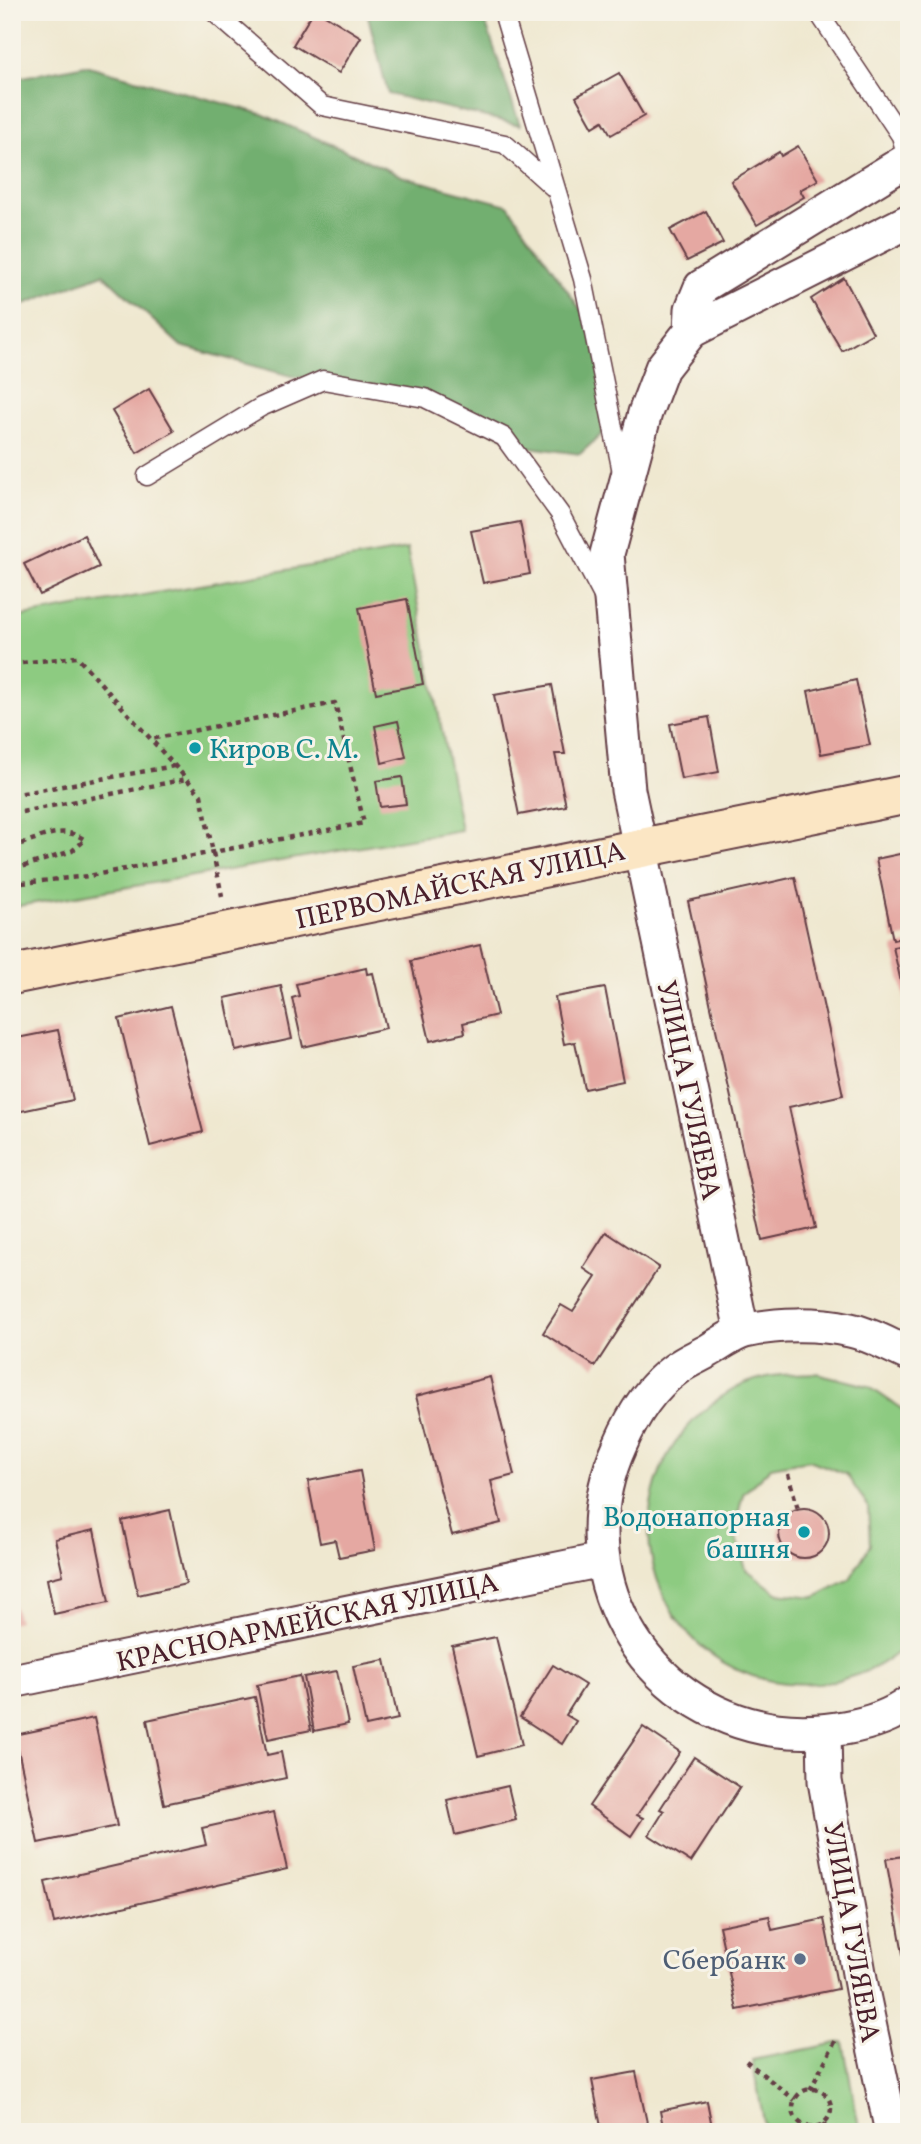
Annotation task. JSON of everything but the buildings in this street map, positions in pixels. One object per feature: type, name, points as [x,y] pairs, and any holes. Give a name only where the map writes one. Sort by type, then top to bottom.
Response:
[{"type":"main road","name":"ПЕРВОМАЙСКАЯ УЛИЦА","points":[[12,975],[909,794]]},
{"type":"street","points":[[909,160],[701,287],[692,309],[691,331],[909,221]]},
{"type":"street","name":"УЛИЦА ГУЛЯЕВА","points":[[691,331],[662,368],[645,413],[607,554],[628,790],[742,1331]]},
{"type":"street","points":[[909,1354],[851,1330],[785,1325],[742,1331],[674,1370],[632,1416],[607,1473],[599,1535],[601,1560],[608,1588],[629,1635],[662,1676],[703,1706],[751,1726],[802,1733],[849,1728],[909,1703]]},
{"type":"street","name":"КРАСНОАРМЕЙСКАЯ УЛИЦА","points":[[12,1681],[601,1560]]},
{"type":"street","name":"УЛИЦА ГУЛЯЕВА","points":[[824,1731],[825,1781],[862,1990],[892,2132]]},
{"type":"lane","points":[[214,12],[322,106],[505,144],[554,188]]},
{"type":"lane","points":[[503,12],[583,278],[626,489]]},
{"type":"lane","points":[[818,12],[901,136],[909,160]]},
{"type":"lane","points":[[147,476],[261,407],[323,380],[425,398],[504,437],[560,514],[613,614]]},
{"type":"path","points":[[12,664],[77,657],[201,796],[228,931]]},
{"type":"path","points":[[12,884],[89,876],[364,823],[335,703],[151,739]]},
{"type":"path","points":[[12,795],[175,766]]},
{"type":"path","points":[[12,814],[187,779]]},
{"type":"path","points":[[12,840],[21,844],[57,831],[75,832],[85,840],[72,851],[12,870]]},
{"type":"path","points":[[788,1474],[798,1509]]},
{"type":"path","points":[[746,2061],[796,2100]]},
{"type":"path","points":[[804,2126],[794,2111],[796,2100],[810,2090],[823,2093],[831,2109],[822,2124]]},
{"type":"path","points":[[800,2132],[804,2126],[822,2124],[832,2132]]},
{"type":"green space","points":[[367,12],[482,12],[520,125],[388,94]]},
{"type":"green space","points":[[85,65],[262,114],[404,177],[508,205],[590,323],[611,410],[601,435],[580,454],[521,446],[407,389],[295,377],[181,346],[103,274],[12,309],[12,79]]},
{"type":"green space","points":[[407,549],[461,830],[12,907],[12,618]]},
{"type":"green space","points":[[816,1373],[868,1386],[909,1414],[909,1642],[879,1665],[844,1679],[819,1683],[767,1680],[723,1662],[688,1633],[664,1595],[651,1552],[651,1506],[665,1461],[695,1419],[718,1399],[754,1380]],"holes":[[[809,1460],[846,1474],[868,1506],[870,1545],[850,1579],[816,1597],[777,1593],[746,1569],[734,1532],[743,1494],[771,1467]]]},
{"type":"green space","points":[[843,2042],[860,2132],[766,2132],[752,2060]]},
{"type":"place","name":"Киров С. М.","points":[[195,748]]},
{"type":"place","name":"Водонапорная башня","points":[[804,1532]]},
{"type":"place","name":"Сбербанк","points":[[800,1959]]}]
